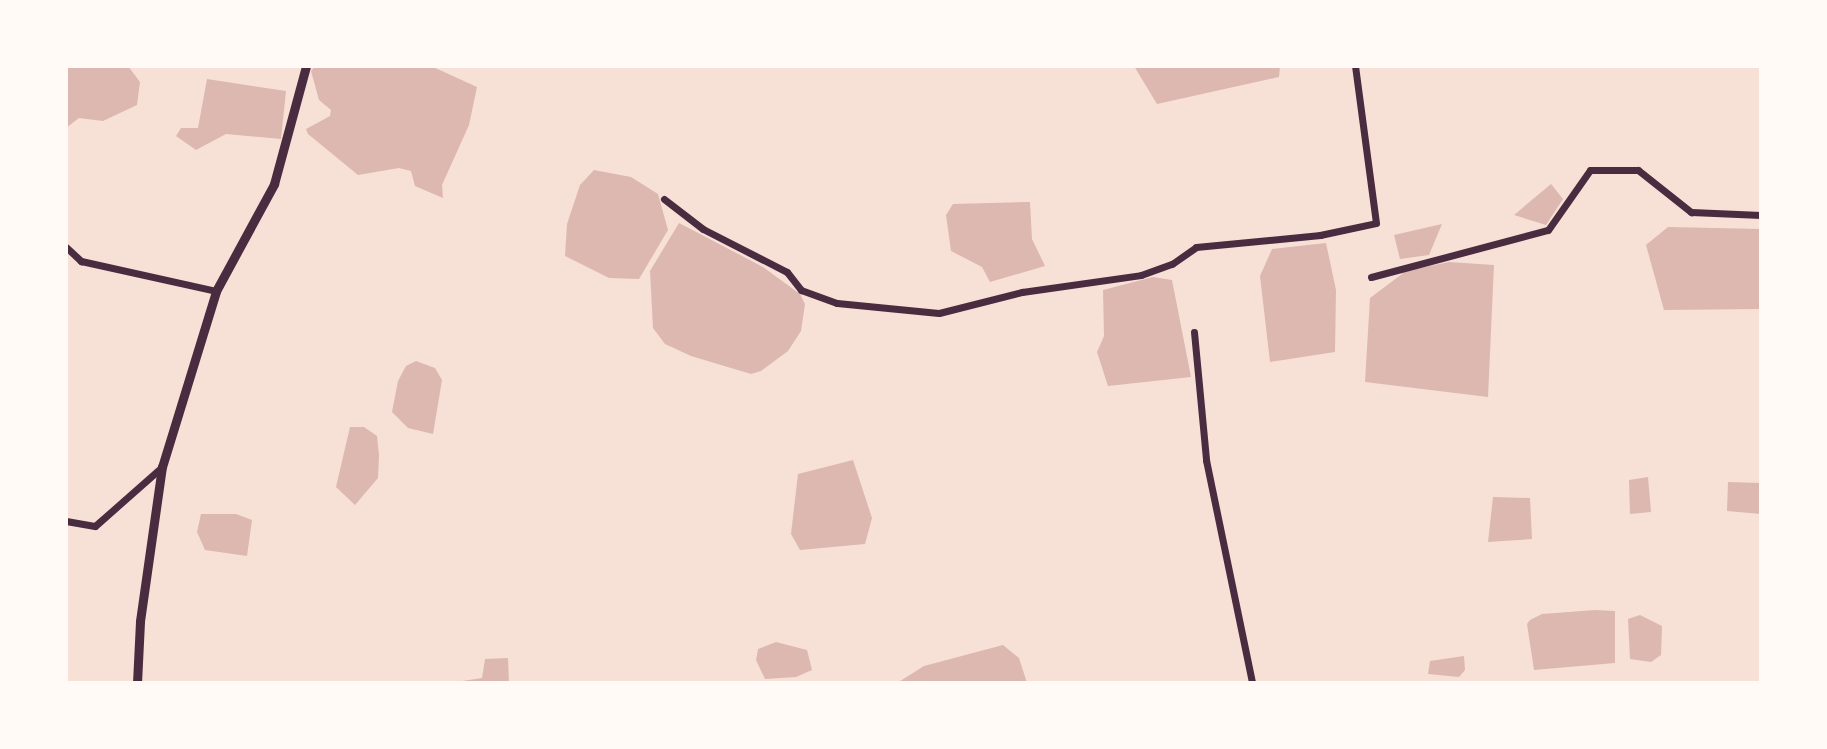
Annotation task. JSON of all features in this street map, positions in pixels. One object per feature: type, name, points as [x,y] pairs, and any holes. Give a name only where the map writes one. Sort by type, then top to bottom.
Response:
[{"type":"street","points":[[137,683],[142,605],[162,467],[216,291],[274,184],[306,66]]},
{"type":"street","points":[[664,199],[703,229],[787,272],[801,290],[837,303],[939,313],[1022,292],[1141,275],[1172,264],[1196,247],[1320,235],[1376,223],[1355,66]]},
{"type":"street","points":[[1371,277],[1548,230],[1590,170],[1638,170],[1691,212],[1761,215]]},
{"type":"street","points":[[66,247],[81,261],[216,291]]},
{"type":"street","points":[[1194,332],[1206,460],[1252,683]]},
{"type":"street","points":[[66,521],[95,526],[162,467]]},
{"type":"shaded area","points":[[66,66],[128,66],[140,82],[137,105],[103,121],[79,118],[66,128]]},
{"type":"shaded area","points":[[315,66],[431,66],[477,87],[469,125],[442,185],[443,198],[415,186],[411,171],[399,168],[358,175],[308,134],[306,129],[330,116],[331,110],[319,100],[311,71]]},
{"type":"shaded area","points":[[1134,66],[1280,66],[1279,77],[1157,104]]},
{"type":"shaded area","points":[[207,79],[286,91],[281,139],[226,134],[196,150],[176,136],[181,128],[198,128]]},
{"type":"shaded area","points":[[594,170],[631,177],[658,194],[668,230],[639,279],[609,278],[565,256],[567,224],[580,185]]},
{"type":"shaded area","points":[[1551,184],[1563,199],[1546,225],[1514,215]]},
{"type":"shaded area","points":[[1030,202],[1032,239],[1045,266],[990,282],[982,267],[951,251],[946,215],[953,204]]},
{"type":"shaded area","points":[[679,223],[763,267],[800,294],[805,304],[801,331],[788,351],[761,371],[751,374],[691,356],[665,344],[653,328],[650,271]]},
{"type":"shaded area","points":[[1442,224],[1429,255],[1400,259],[1394,235]]},
{"type":"shaded area","points":[[1668,227],[1761,229],[1761,309],[1664,310],[1646,245]]},
{"type":"shaded area","points":[[1326,243],[1336,290],[1335,352],[1270,362],[1260,276],[1272,249]]},
{"type":"shaded area","points":[[1449,262],[1494,265],[1488,397],[1365,382],[1370,298],[1406,271]]},
{"type":"shaded area","points":[[1153,277],[1172,280],[1191,377],[1108,386],[1097,352],[1104,336],[1103,290]]},
{"type":"shaded area","points":[[416,361],[435,368],[442,380],[433,434],[408,428],[392,412],[398,381],[406,366]]},
{"type":"shaded area","points":[[350,427],[364,427],[377,436],[379,455],[378,478],[355,505],[336,487]]},
{"type":"shaded area","points":[[853,460],[872,518],[865,544],[800,550],[791,534],[798,474]]},
{"type":"shaded area","points":[[1648,477],[1651,512],[1630,514],[1629,480]]},
{"type":"shaded area","points":[[1728,482],[1761,483],[1761,514],[1727,511]]},
{"type":"shaded area","points":[[1493,497],[1530,498],[1532,539],[1488,542]]},
{"type":"shaded area","points":[[201,514],[236,514],[252,520],[247,556],[205,550],[197,532]]},
{"type":"shaded area","points":[[1615,611],[1615,663],[1534,670],[1527,624],[1530,620],[1542,614]]},
{"type":"shaded area","points":[[1640,615],[1662,626],[1661,655],[1651,662],[1630,659],[1628,619]]},
{"type":"shaded area","points":[[776,642],[807,650],[812,670],[796,677],[765,679],[756,660],[758,649]]},
{"type":"shaded area","points":[[1003,645],[1019,658],[1027,683],[897,683],[924,666]]},
{"type":"shaded area","points":[[1464,656],[1465,670],[1459,677],[1428,674],[1430,661]]},
{"type":"shaded area","points":[[508,658],[509,683],[449,683],[482,678],[485,659]]}]
